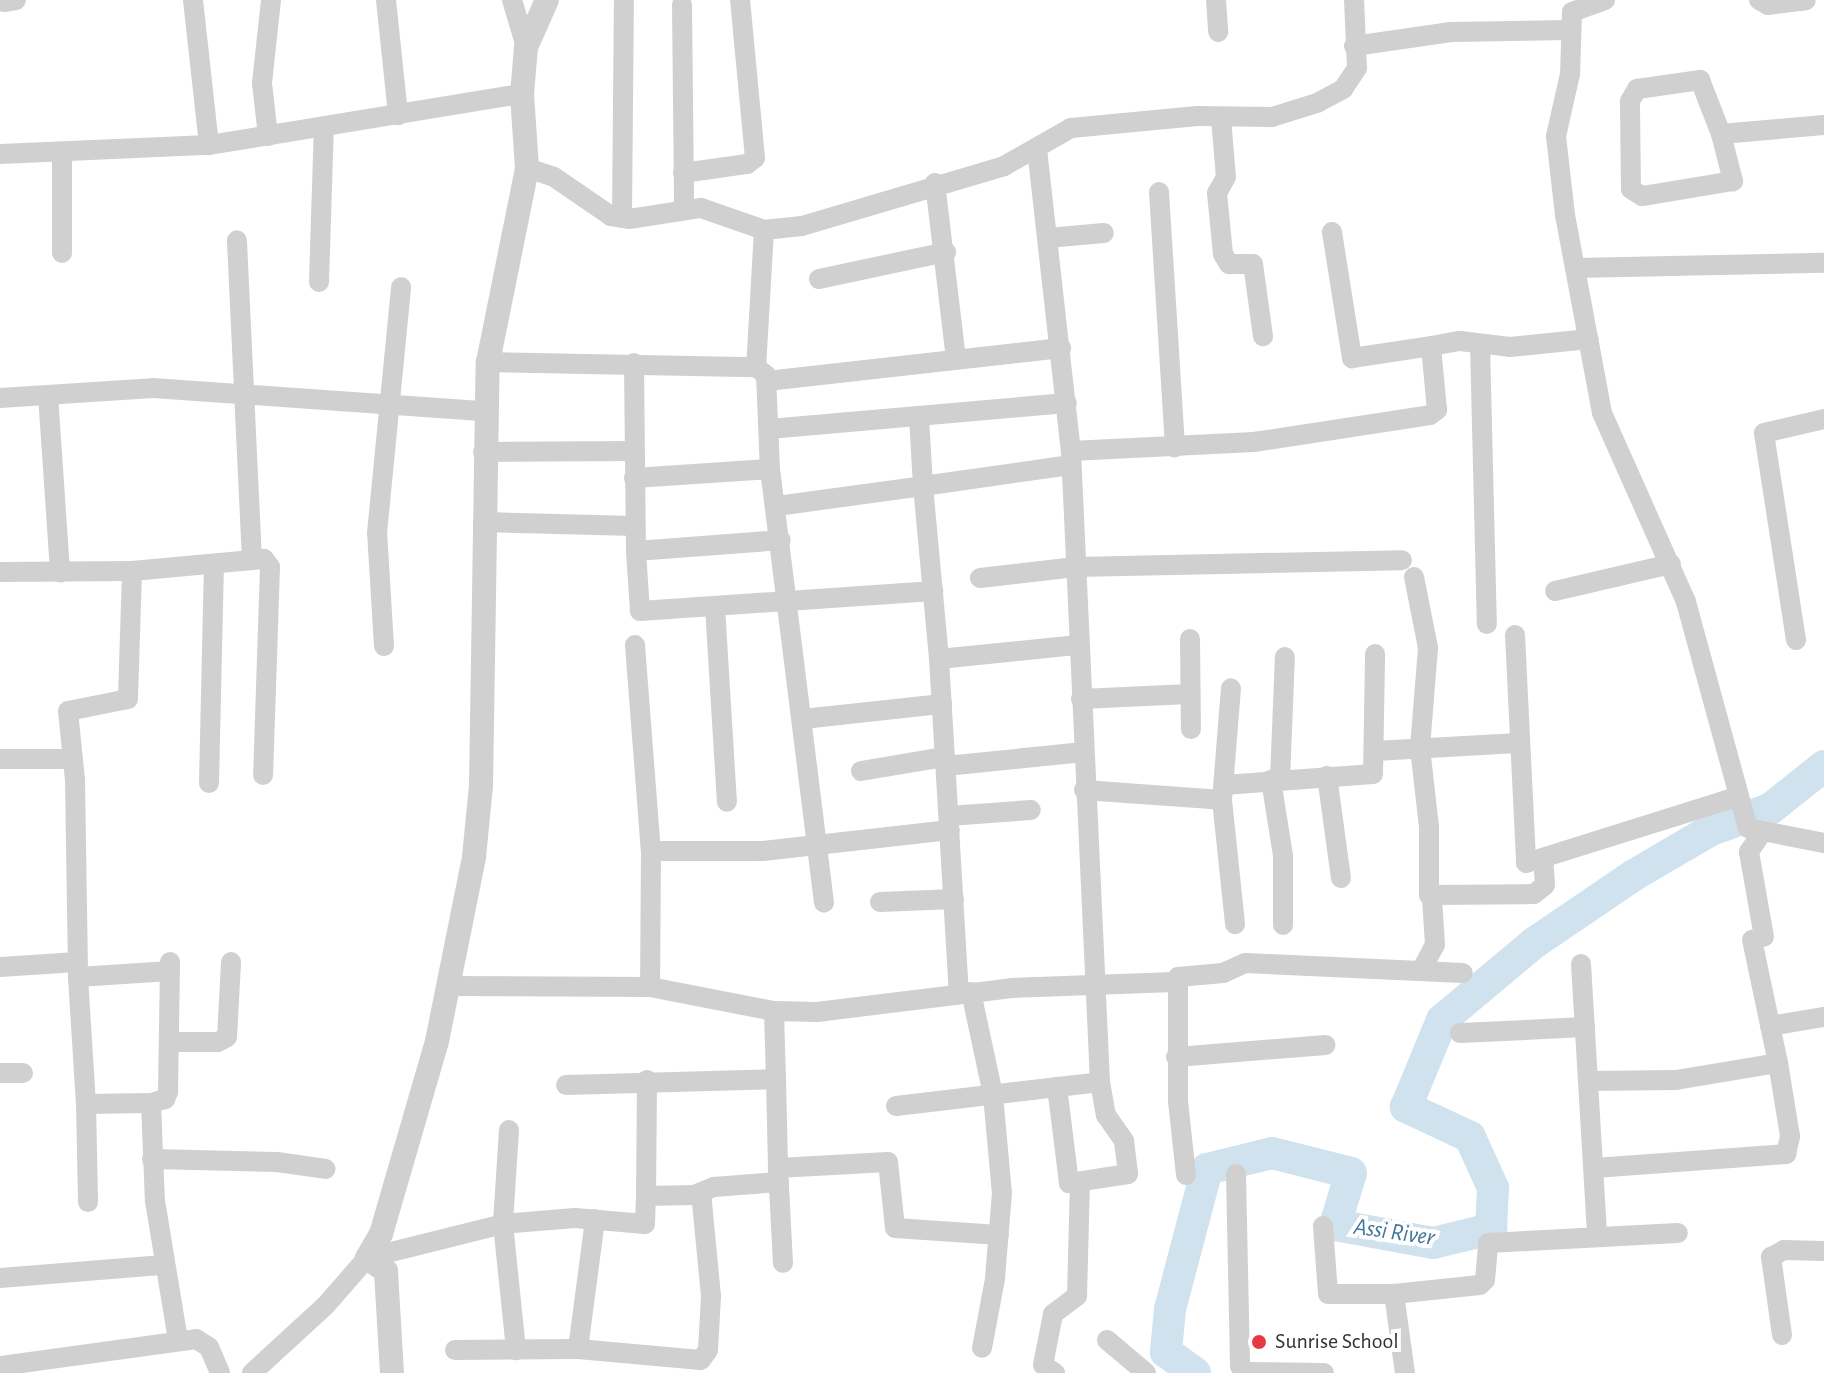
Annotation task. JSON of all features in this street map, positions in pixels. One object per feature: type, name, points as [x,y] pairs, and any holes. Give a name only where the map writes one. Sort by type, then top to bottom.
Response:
[{"type":"street","points":[[193,0],[209,145]]},
{"type":"street","points":[[268,136],[262,91],[271,0]]},
{"type":"street","points":[[386,0],[398,115]]},
{"type":"street","points":[[512,0],[526,47]]},
{"type":"street","points":[[252,1373],[326,1305],[367,1258],[381,1234],[450,986],[481,786],[483,452],[488,362],[527,168],[522,94],[526,47],[547,0]]},
{"type":"street","points":[[683,173],[747,164],[755,158],[740,0]]},
{"type":"street","points":[[1216,0],[1218,32]]},
{"type":"street","points":[[527,168],[622,218],[684,209],[714,210],[764,230],[802,226],[935,183],[1004,166],[1071,128],[1120,120],[1272,117],[1317,103],[1349,83],[1357,68],[1354,0]]},
{"type":"street","points":[[1595,1168],[1786,1154],[1790,1136],[1758,939],[1749,852],[1754,831],[1738,801],[1698,639],[1671,564],[1602,413],[1576,268],[1556,136],[1570,74],[1571,30],[1576,8],[1605,0]]},
{"type":"street","points":[[1759,0],[1768,5],[1806,0]]},
{"type":"street","points":[[622,218],[624,3]]},
{"type":"street","points":[[682,5],[684,209]]},
{"type":"street","points":[[1354,46],[1451,32],[1571,30]]},
{"type":"street","points":[[1700,80],[1721,134],[1733,181],[1642,196],[1631,189],[1630,101],[1637,89],[1700,80]]},
{"type":"street","points":[[0,154],[209,145],[522,94]]},
{"type":"street","points":[[1221,118],[1226,177],[1217,193],[1223,254],[1229,264],[1253,264],[1263,336]]},
{"type":"street","points":[[1721,134],[1824,125]]},
{"type":"street","points":[[319,282],[324,127]]},
{"type":"street","points":[[1037,149],[1071,458],[1092,986],[1100,1082],[1106,1115],[1124,1141],[1128,1174],[1080,1184],[1066,1179],[1057,1087]]},
{"type":"street","points":[[62,152],[62,253]]},
{"type":"street","points":[[935,183],[946,252],[956,358]]},
{"type":"street","points":[[1159,192],[1175,448]]},
{"type":"street","points":[[764,230],[761,374],[769,429],[770,469],[791,603],[824,903]]},
{"type":"street","points":[[1332,232],[1352,358],[1431,346],[1480,344],[1510,347],[1589,339]]},
{"type":"street","points":[[1048,238],[1104,233]]},
{"type":"street","points":[[237,240],[247,396],[252,560]]},
{"type":"street","points":[[819,279],[946,252]]},
{"type":"street","points":[[1576,268],[1824,263]]},
{"type":"street","points":[[384,646],[377,533],[392,405],[401,287]]},
{"type":"street","points":[[1480,344],[1487,624]]},
{"type":"street","points":[[777,506],[923,486],[1071,458],[1175,448],[1430,415],[1437,410],[1431,346]]},
{"type":"street","points":[[488,362],[634,363],[761,374],[1061,348]]},
{"type":"street","points":[[634,363],[633,451],[640,611],[933,591]]},
{"type":"street","points":[[0,398],[153,388],[484,411]]},
{"type":"street","points":[[48,395],[60,573]]},
{"type":"street","points":[[769,429],[1067,403]]},
{"type":"street","points":[[919,417],[939,659],[954,899],[965,993],[993,1095],[1002,1193],[982,1348]]},
{"type":"street","points":[[1796,640],[1764,433],[1824,419]]},
{"type":"street","points":[[483,452],[633,451]]},
{"type":"street","points":[[634,478],[770,469]]},
{"type":"street","points":[[483,522],[635,526]]},
{"type":"street","points":[[636,551],[781,540]]},
{"type":"street","points":[[0,572],[132,571],[264,559],[270,567],[263,775]]},
{"type":"street","points":[[209,783],[214,564]]},
{"type":"street","points":[[1555,591],[1671,564]]},
{"type":"street","points":[[980,578],[1075,567],[1408,569],[1428,648],[1420,748],[1435,945],[1422,969]]},
{"type":"street","points":[[88,1202],[73,759],[67,717],[71,706],[128,699],[132,571]]},
{"type":"street","points":[[715,607],[727,802]]},
{"type":"street","points":[[1515,635],[1524,860],[1543,859],[1738,801]]},
{"type":"street","points":[[1190,639],[1191,729]]},
{"type":"street","points":[[635,645],[651,851],[650,987]]},
{"type":"street","points":[[939,659],[1078,645]]},
{"type":"street","points":[[1084,790],[1223,792],[1276,780],[1373,774],[1375,654]]},
{"type":"street","points":[[1283,925],[1283,856],[1276,780],[1285,657]]},
{"type":"street","points":[[1231,688],[1223,792],[1235,924]]},
{"type":"street","points":[[1081,699],[1189,694]]},
{"type":"street","points":[[803,719],[942,704]]},
{"type":"street","points":[[1375,751],[1518,743]]},
{"type":"street","points":[[861,771],[1083,752]]},
{"type":"street","points":[[0,759],[73,759]]},
{"type":"street","points":[[1327,776],[1341,878]]},
{"type":"street","points":[[651,851],[723,853],[817,845],[1031,810]]},
{"type":"street","points":[[1754,831],[1824,843]]},
{"type":"street","points":[[1432,897],[1534,894],[1545,885],[1543,859]]},
{"type":"street","points":[[880,902],[954,899]]},
{"type":"street","points":[[169,1042],[218,1042],[227,1037],[231,962]]},
{"type":"street","points":[[1186,1175],[1176,1057],[1175,982],[1182,974],[1223,973],[1245,963],[1463,973]]},
{"type":"street","points":[[1581,964],[1597,1235]]},
{"type":"street","points":[[0,967],[78,969],[170,966],[168,1092],[165,1099],[151,1103],[86,1104]]},
{"type":"street","points":[[450,986],[650,987],[774,1011],[817,1012],[965,993],[1175,982]]},
{"type":"street","points":[[774,1011],[783,1263]]},
{"type":"street","points":[[1770,1026],[1824,1017]]},
{"type":"street","points":[[1460,1033],[1585,1027]]},
{"type":"street","points":[[1176,1057],[1326,1045]]},
{"type":"street","points":[[1589,1081],[1676,1080],[1778,1063]]},
{"type":"street","points":[[0,1073],[23,1073]]},
{"type":"street","points":[[566,1085],[647,1080],[776,1079]]},
{"type":"street","points":[[367,1258],[503,1224],[595,1219],[645,1224],[647,1080]]},
{"type":"street","points":[[896,1106],[1100,1082]]},
{"type":"street","points":[[151,1103],[152,1159],[163,1265],[178,1340]]},
{"type":"street","points":[[509,1130],[503,1224],[516,1350]]},
{"type":"street","points":[[152,1159],[277,1162],[326,1169]]},
{"type":"street","points":[[646,1196],[701,1193],[779,1175],[888,1162],[895,1228],[999,1235]]},
{"type":"street","points":[[1236,1174],[1239,1357],[1245,1372],[1324,1373]]},
{"type":"street","points":[[1055,1373],[1043,1365],[1053,1314],[1077,1296],[1080,1184]]},
{"type":"street","points":[[455,1350],[578,1349],[694,1361],[705,1357],[711,1296],[701,1193]]},
{"type":"street","points":[[578,1349],[595,1219]]},
{"type":"street","points":[[1323,1226],[1328,1294],[1394,1294],[1480,1285],[1485,1280],[1484,1250],[1496,1239],[1678,1233]]},
{"type":"street","points":[[1782,1335],[1771,1257],[1784,1250],[1824,1251]]},
{"type":"street","points":[[367,1258],[386,1271],[392,1373]]},
{"type":"street","points":[[0,1278],[163,1265]]},
{"type":"street","points":[[1394,1294],[1405,1373]]},
{"type":"street","points":[[0,1366],[178,1340],[204,1342],[220,1373]]},
{"type":"street","points":[[1107,1340],[1146,1373]]},
{"type":"waterway","name":"Assi River","points":[[1195,1373],[1166,1352],[1170,1309],[1207,1169],[1272,1153],[1351,1173],[1335,1225],[1433,1243],[1491,1229],[1493,1188],[1470,1137],[1406,1107],[1442,1020],[1534,943],[1634,875],[1711,830],[1770,809],[1824,766]]},
{"type":"place","name":"Sunrise School","points":[[1259,1342]]}]
